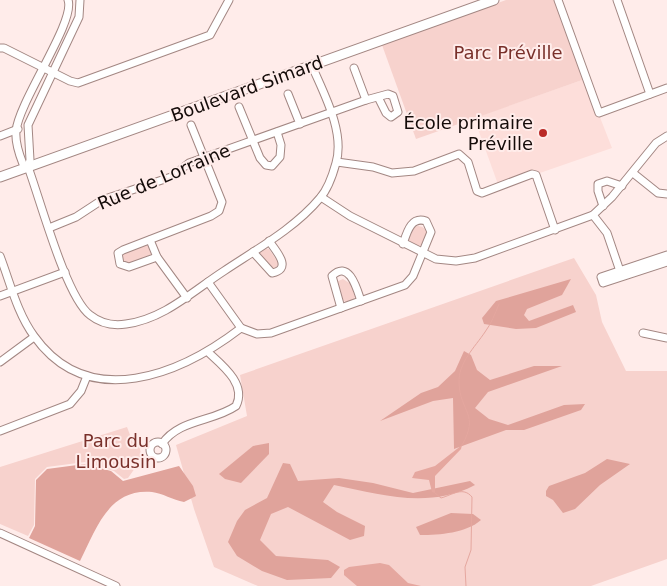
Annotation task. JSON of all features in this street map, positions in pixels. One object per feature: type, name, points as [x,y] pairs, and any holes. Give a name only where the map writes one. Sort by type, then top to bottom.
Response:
[{"type":"main road","name":"Boulevard Simard","points":[[0,176],[494,0]]},
{"type":"street","points":[[28,167],[23,164],[18,149],[16,130],[42,67],[68,16],[68,0]]},
{"type":"street","points":[[80,0],[79,17],[28,125],[30,160],[28,167],[76,299],[82,308],[98,321],[111,325],[127,324],[163,312],[187,298],[269,241],[321,197],[336,162],[336,131],[312,66]]},
{"type":"street","points":[[0,48],[4,48],[74,83],[78,83],[204,38],[212,33],[225,3],[229,0]]},
{"type":"street","points":[[558,0],[599,113],[667,88]]},
{"type":"street","points":[[616,0],[650,94]]},
{"type":"street","points":[[354,68],[366,100]]},
{"type":"street","points":[[288,94],[300,124]]},
{"type":"street","name":"Rue de Lorraine","points":[[49,228],[76,217],[102,200],[172,177],[189,163],[330,112],[378,97]]},
{"type":"street","points":[[240,107],[253,141]]},
{"type":"street","points":[[157,257],[129,267],[120,264],[118,253],[219,211],[222,202],[191,124]]},
{"type":"street","points":[[0,136],[28,125]]},
{"type":"street","name":"Rue de Lorraine","points":[[253,141],[260,158],[266,165],[272,166],[280,157],[281,145],[277,132]]},
{"type":"street","points":[[321,197],[350,216],[436,260],[456,261],[475,258],[593,215],[622,186],[656,143],[667,136]]},
{"type":"street","points":[[336,162],[373,167],[392,173],[414,171],[459,154],[468,162],[477,191],[482,193],[532,174],[536,175],[555,230]]},
{"type":"street","points":[[632,173],[658,193],[667,194]]},
{"type":"street","points":[[604,206],[598,191],[598,184],[607,181],[622,186]]},
{"type":"street","points":[[593,215],[607,233],[621,273]]},
{"type":"street","points":[[208,282],[241,328],[257,334],[271,333],[405,285],[413,276],[431,232],[426,221],[421,219],[409,227],[403,244]]},
{"type":"street","points":[[150,240],[157,257],[187,298]]},
{"type":"street","points":[[253,252],[268,270],[272,273],[278,272],[283,266],[283,262],[269,241]]},
{"type":"street","points":[[621,273],[667,254]]},
{"type":"street","points":[[0,256],[24,321],[34,337],[52,356],[87,376],[110,380],[150,376],[191,362],[241,328]]},
{"type":"street","points":[[621,273],[667,262]]},
{"type":"street","points":[[341,308],[332,276],[335,272],[344,271],[354,280],[361,301]]},
{"type":"street","points":[[0,296],[65,272]]},
{"type":"street","points":[[643,333],[667,338]]},
{"type":"street","points":[[0,362],[34,337]]},
{"type":"street","points":[[162,444],[168,435],[178,428],[229,411],[236,406],[239,394],[232,375],[208,352]]},
{"type":"street","points":[[0,431],[70,404],[81,391],[87,376]]},
{"type":"street","points":[[0,533],[116,586]]},
{"type":"shaded area","name":"École primaire Préville","points":[[585,79],[612,148],[499,187],[474,118]]},
{"type":"shaded area","points":[[571,279],[562,295],[527,309],[524,315],[529,321],[573,305],[576,312],[536,328],[516,329],[484,324],[482,318],[496,301]]},
{"type":"shaded area","points":[[464,351],[471,355],[477,370],[490,380],[534,366],[562,366],[488,392],[475,408],[489,419],[508,425],[564,405],[585,404],[581,410],[524,430],[506,430],[454,449],[453,398],[433,401],[380,421],[421,393],[438,387],[455,371]]},
{"type":"shaded area","points":[[269,443],[269,454],[241,483],[225,479],[219,474],[253,446]]},
{"type":"shaded area","points":[[462,445],[461,449],[435,476],[435,493],[432,492],[429,480],[412,478],[415,472],[435,466]]},
{"type":"shaded area","points":[[607,459],[630,464],[600,485],[575,509],[563,513],[553,500],[546,496],[549,486],[585,473]]},
{"type":"shaded area","points":[[283,463],[290,464],[298,481],[339,478],[373,483],[413,493],[470,481],[475,485],[440,497],[405,498],[334,485],[323,502],[337,512],[365,526],[364,536],[350,540],[288,507],[271,514],[260,540],[276,556],[328,560],[340,567],[331,578],[287,580],[262,571],[237,556],[228,542],[237,521],[245,510],[267,498]]},
{"type":"shaded area","points":[[85,464],[111,471],[123,481],[179,466],[193,486],[196,496],[184,502],[152,492],[137,493],[124,497],[114,504],[98,524],[80,561],[29,538],[35,526],[36,480],[47,469]]},
{"type":"shaded area","points":[[451,513],[473,514],[481,520],[468,528],[444,534],[420,535],[416,527]]},
{"type":"shaded area","points":[[380,563],[389,565],[408,583],[421,586],[357,586],[344,575],[344,570],[349,567]]},
{"type":"green space","name":"Parc Préville","points":[[506,0],[556,0],[585,79],[416,139],[382,45]]},
{"type":"green space","points":[[418,226],[425,229],[428,236],[425,243],[418,246],[411,243],[408,236],[411,229]]},
{"type":"green space","points":[[147,245],[152,252],[150,256],[129,264],[123,262],[121,255],[123,253]]},
{"type":"green space","points":[[265,248],[269,249],[279,264],[273,270],[259,256],[259,251]]},
{"type":"green space","points":[[574,258],[596,295],[602,322],[626,371],[667,371],[667,559],[591,586],[258,586],[214,567],[194,509],[176,445],[247,416],[240,375]]},
{"type":"green space","points":[[343,279],[351,284],[355,297],[353,300],[346,302],[342,300],[336,282]]},
{"type":"green space","name":"Parc du Limousin","points":[[127,427],[133,443],[139,445],[142,458],[128,478],[124,479],[114,471],[85,462],[47,467],[35,479],[34,525],[28,536],[0,524],[0,467]]},
{"type":"waterway","points":[[462,445],[467,435],[469,419],[460,393],[459,376],[464,362],[489,326],[499,304]]},
{"type":"waterway","points":[[435,493],[441,498],[461,492],[465,492],[472,497],[471,550],[465,567],[466,586]]},
{"type":"place","name":"École primaire Préville","points":[[543,133]]}]
